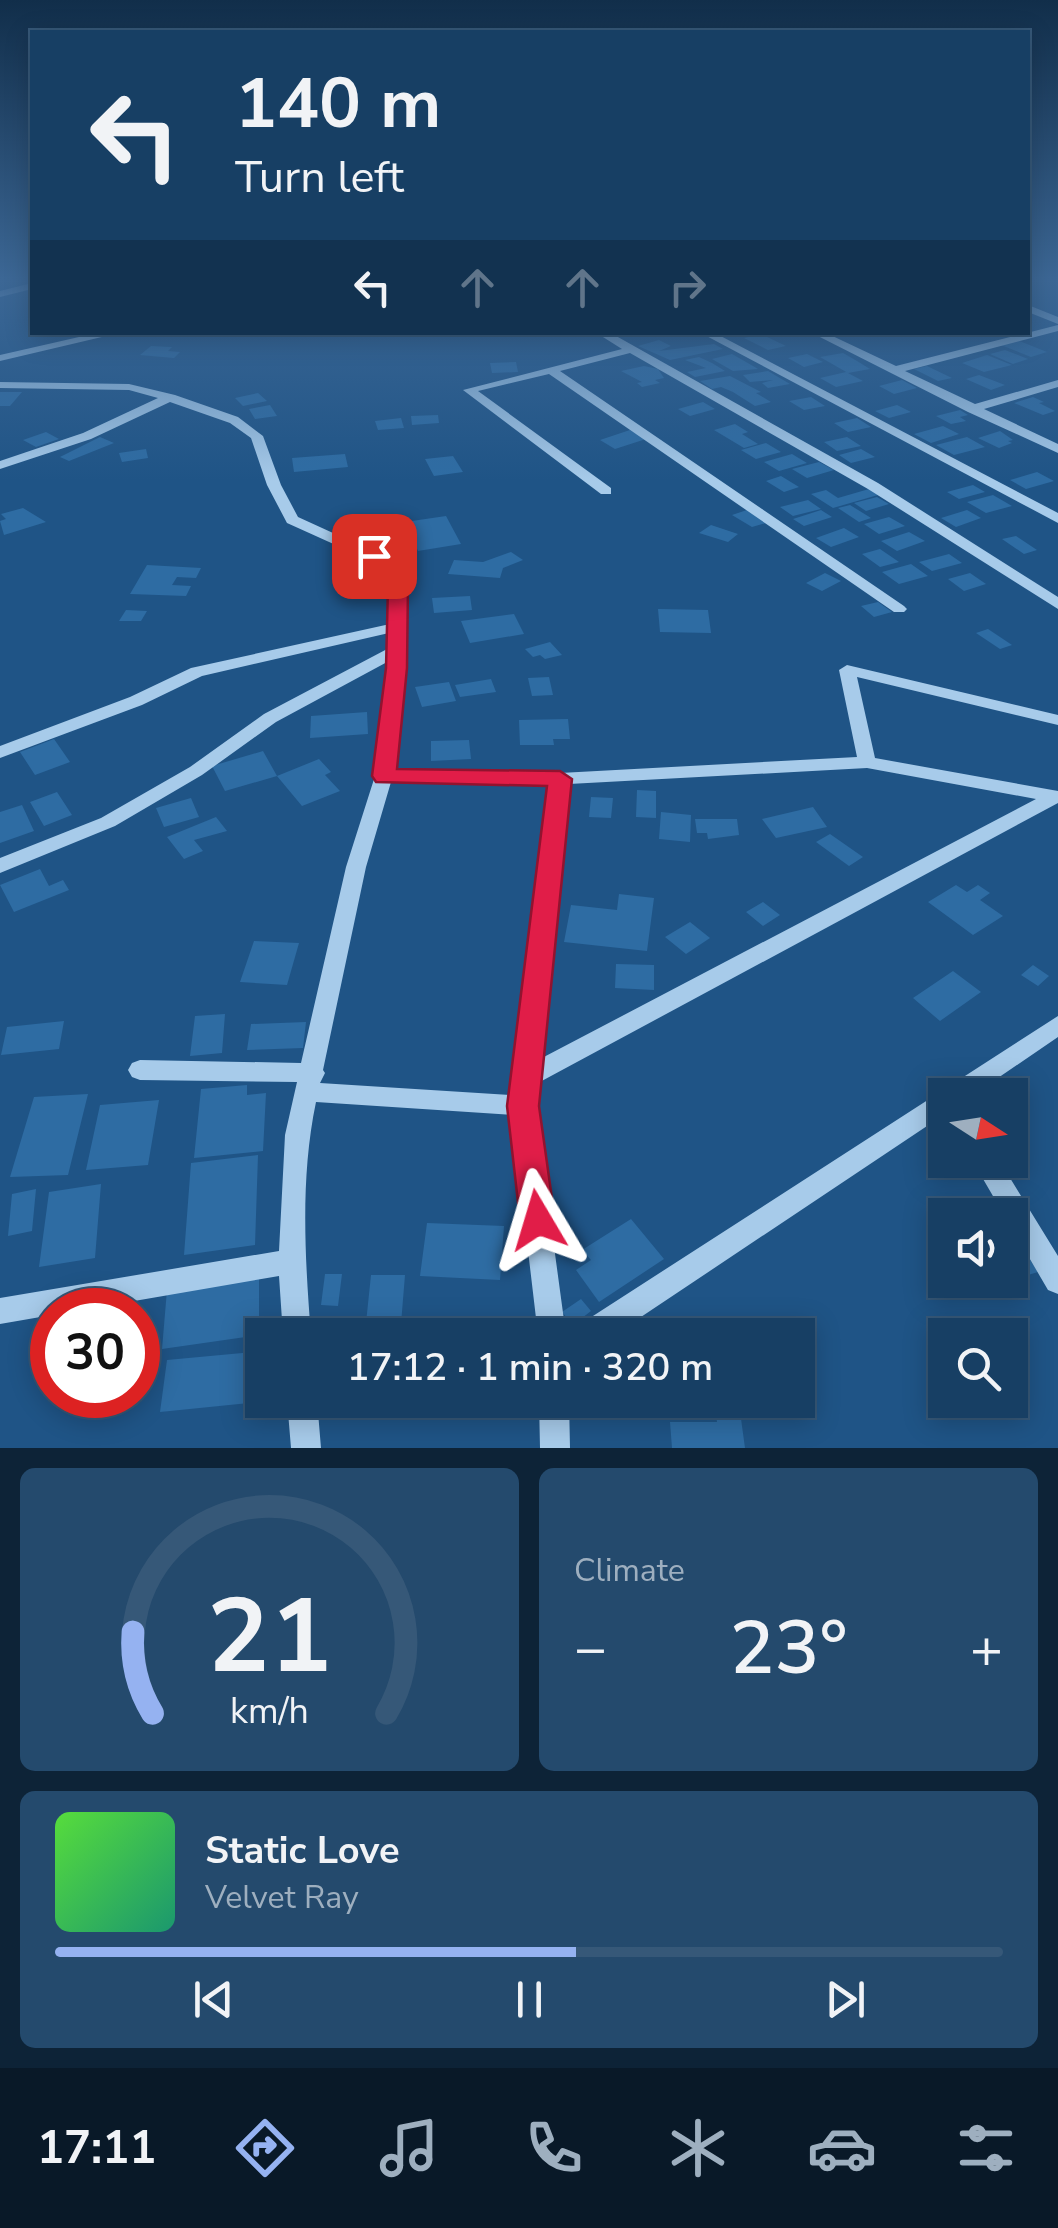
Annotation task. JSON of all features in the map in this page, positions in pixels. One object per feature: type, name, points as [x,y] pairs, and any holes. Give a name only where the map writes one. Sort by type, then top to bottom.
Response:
[{"type":"street","points":[[0,358],[56,346]]},
{"type":"street","points":[[623,346],[873,486],[1058,604]]},
{"type":"street","points":[[730,346],[1058,519]]},
{"type":"street","points":[[842,346],[1056,447]]},
{"type":"street","points":[[895,370],[982,346]]},
{"type":"street","points":[[606,491],[469,390],[630,350]]},
{"type":"street","points":[[551,370],[899,609]]},
{"type":"street","points":[[972,409],[1058,383]]},
{"type":"street","points":[[0,384],[128,387],[171,397],[234,420],[257,436],[274,485],[292,520],[374,556],[398,584],[397,650],[384,776],[356,867],[297,1135],[292,1261],[296,1318]]},
{"type":"street","points":[[0,464],[87,436],[171,397]]},
{"type":"street","points":[[0,752],[197,672],[397,627]]},
{"type":"street","points":[[0,866],[108,822],[196,771],[270,718],[397,650]]},
{"type":"street","points":[[867,762],[846,670],[1058,720]]},
{"type":"street","points":[[384,776],[560,779],[867,762],[1056,797]]},
{"type":"street","points":[[550,1318],[523,1106],[560,779]]},
{"type":"street","points":[[526,1078],[1056,797]]},
{"type":"street","points":[[979,1078],[1058,1024]]},
{"type":"street","points":[[140,1070],[310,1082],[523,1106]]},
{"type":"street","points":[[615,1318],[928,1112]]},
{"type":"street","points":[[996,1178],[1058,1281]]},
{"type":"street","points":[[0,1311],[292,1261]]},
{"type":"street","points":[[304,1418],[306,1448]]},
{"type":"street","points":[[554,1418],[555,1448]]},
{"type":"building","points":[[151,346],[172,347],[168,351],[180,352],[174,358],[140,355]]},
{"type":"building","points":[[638,346],[671,346],[659,351],[702,346],[723,349],[670,360]]},
{"type":"building","points":[[759,346],[786,346],[768,350]]},
{"type":"building","points":[[1002,346],[1031,346],[1047,352],[1031,357]]},
{"type":"building","points":[[1005,350],[1028,359],[1013,364],[990,354]]},
{"type":"building","points":[[843,353],[870,369],[848,373],[820,357]]},
{"type":"building","points":[[732,354],[758,369],[733,371],[712,359]]},
{"type":"building","points":[[807,354],[823,362],[804,367],[788,358]]},
{"type":"building","points":[[987,355],[1012,365],[984,372],[962,363]]},
{"type":"building","points":[[699,357],[725,371],[695,377],[687,372],[706,368],[685,360]]},
{"type":"building","points":[[516,362],[518,372],[492,373],[490,363]]},
{"type":"building","points":[[644,366],[658,369],[664,378],[655,380],[660,383],[642,387],[637,383],[642,382],[621,371]]},
{"type":"building","points":[[927,366],[952,378],[938,381],[914,369]]},
{"type":"building","points":[[768,371],[790,384],[768,388],[762,383],[773,380],[750,382],[743,375]]},
{"type":"building","points":[[846,372],[863,381],[836,387],[820,378]]},
{"type":"building","points":[[979,375],[1005,385],[991,390],[966,379]]},
{"type":"building","points":[[730,376],[761,392],[756,393],[771,402],[755,406],[733,392],[721,387],[712,389],[700,381]]},
{"type":"building","points":[[902,380],[917,388],[894,394],[879,386]]},
{"type":"building","points":[[0,392],[22,392],[10,406],[0,406]]},
{"type":"building","points":[[258,393],[267,401],[243,406],[235,398]]},
{"type":"building","points":[[811,397],[825,406],[804,410],[789,401]]},
{"type":"building","points":[[1033,397],[1055,411],[1043,415],[1014,403]]},
{"type":"building","points":[[703,402],[715,409],[690,416],[678,409]]},
{"type":"building","points":[[270,405],[277,416],[255,419],[249,409]]},
{"type":"building","points":[[897,405],[911,412],[889,418],[875,411]]},
{"type":"building","points":[[960,410],[968,415],[960,417],[966,421],[951,424],[936,416]]},
{"type":"building","points":[[438,415],[439,423],[412,425],[411,416]]},
{"type":"building","points":[[401,418],[404,428],[378,430],[375,421]]},
{"type":"building","points":[[857,418],[871,427],[848,432],[834,423]]},
{"type":"building","points":[[735,424],[758,444],[744,448],[714,430]]},
{"type":"building","points":[[943,426],[959,434],[931,443],[914,434]]},
{"type":"building","points":[[630,430],[646,439],[615,449],[600,440]]},
{"type":"building","points":[[1000,431],[1012,443],[999,448],[978,438]]},
{"type":"building","points":[[46,432],[59,439],[36,447],[23,440]]},
{"type":"building","points":[[100,437],[114,443],[69,461],[60,457]]},
{"type":"building","points":[[847,437],[861,446],[837,451],[824,442]]},
{"type":"building","points":[[967,437],[985,447],[954,455],[936,445]]},
{"type":"building","points":[[766,443],[781,452],[756,459],[741,450]]},
{"type":"building","points":[[146,449],[148,458],[122,462],[119,453]]},
{"type":"building","points":[[861,449],[875,457],[851,463],[839,455]]},
{"type":"building","points":[[345,454],[348,467],[294,472],[292,458]]},
{"type":"building","points":[[792,454],[807,463],[779,471],[764,462]]},
{"type":"building","points":[[453,456],[463,472],[434,476],[425,459]]},
{"type":"building","points":[[819,462],[834,470],[807,478],[792,469]]},
{"type":"building","points":[[1037,472],[1054,481],[1026,489],[1010,480]]},
{"type":"building","points":[[781,476],[799,487],[784,492],[766,481]]},
{"type":"building","points":[[973,485],[985,492],[959,499],[947,492]]},
{"type":"building","points":[[869,489],[878,495],[833,508],[811,494],[826,490],[838,498]]},
{"type":"building","points":[[993,495],[1012,506],[986,513],[967,502]]},
{"type":"building","points":[[877,497],[889,504],[866,511],[854,503]]},
{"type":"building","points":[[808,500],[821,509],[793,516],[780,507]]},
{"type":"building","points":[[850,505],[871,518],[859,522],[838,508]]},
{"type":"building","points":[[23,508],[46,522],[4,535],[0,521],[6,519],[1,514]]},
{"type":"building","points":[[747,510],[766,523],[752,527],[732,515]]},
{"type":"building","points":[[821,510],[832,517],[804,526],[793,519]]},
{"type":"building","points":[[967,510],[981,518],[956,527],[941,518]]},
{"type":"building","points":[[446,516],[461,544],[418,551],[405,522]]},
{"type":"building","points":[[889,517],[905,526],[879,534],[864,524]]},
{"type":"building","points":[[711,525],[738,534],[728,542],[699,533]]},
{"type":"building","points":[[844,528],[859,537],[831,547],[816,538]]},
{"type":"building","points":[[909,532],[925,541],[897,551],[881,541]]},
{"type":"building","points":[[1016,536],[1037,550],[1024,554],[1002,539]]},
{"type":"building","points":[[880,549],[899,562],[880,567],[862,554]]},
{"type":"building","points":[[511,552],[523,560],[503,568],[500,578],[448,574],[454,560],[483,562]]},
{"type":"building","points":[[949,554],[962,563],[932,571],[919,562]]},
{"type":"building","points":[[911,564],[928,576],[899,584],[882,572]]},
{"type":"building","points":[[147,565],[201,568],[196,578],[177,577],[172,585],[191,586],[186,596],[130,594]]},
{"type":"building","points":[[825,573],[841,581],[822,591],[806,583]]},
{"type":"building","points":[[970,573],[986,584],[964,591],[948,579]]},
{"type":"building","points":[[470,596],[472,610],[434,613],[432,598]]},
{"type":"building","points":[[878,602],[892,612],[874,617],[861,606]]},
{"type":"building","points":[[658,609],[708,610],[711,633],[660,632]]},
{"type":"building","points":[[126,610],[147,611],[141,621],[119,621]]},
{"type":"building","points":[[514,614],[524,634],[470,643],[461,621]]},
{"type":"building","points":[[988,629],[1012,645],[1000,649],[976,633]]},
{"type":"building","points":[[550,642],[562,655],[545,659],[540,655],[533,657],[525,649]]},
{"type":"building","points":[[549,677],[553,695],[532,696],[528,678]]},
{"type":"building","points":[[491,679],[496,692],[460,697],[455,685]]},
{"type":"building","points":[[449,682],[456,701],[422,707],[415,687]]},
{"type":"building","points":[[367,712],[368,734],[310,738],[311,716]]},
{"type":"building","points":[[568,719],[570,739],[553,739],[554,745],[520,745],[519,720]]},
{"type":"building","points":[[54,739],[70,762],[35,775],[20,752]]},
{"type":"building","points":[[469,740],[471,759],[431,761],[431,741]]},
{"type":"building","points":[[263,751],[277,776],[225,791],[212,766]]},
{"type":"building","points":[[319,759],[331,772],[325,775],[340,791],[302,806],[277,776]]},
{"type":"building","points":[[637,790],[656,791],[656,818],[636,817]]},
{"type":"building","points":[[57,792],[72,815],[44,826],[30,802]]},
{"type":"building","points":[[591,797],[613,798],[611,818],[589,817]]},
{"type":"building","points":[[191,798],[199,817],[164,827],[156,808]]},
{"type":"building","points":[[22,805],[34,831],[0,843],[0,812]]},
{"type":"building","points":[[813,807],[827,827],[776,838],[762,819]]},
{"type":"building","points":[[661,812],[691,815],[690,842],[659,839]]},
{"type":"building","points":[[216,817],[227,831],[194,840],[203,851],[184,859],[167,837]]},
{"type":"building","points":[[695,819],[737,819],[739,835],[708,839],[707,833],[697,833]]},
{"type":"building","points":[[830,834],[863,857],[849,866],[816,842]]},
{"type":"building","points":[[40,869],[49,886],[63,880],[69,890],[14,912],[0,885]]},
{"type":"building","points":[[956,885],[967,892],[978,885],[990,893],[980,900],[1003,916],[973,935],[928,902]]},
{"type":"building","points":[[619,894],[654,898],[647,951],[564,942],[571,905],[617,910]]},
{"type":"building","points":[[763,902],[780,915],[763,926],[746,912]]},
{"type":"building","points":[[690,922],[710,938],[686,954],[665,937]]},
{"type":"building","points":[[254,941],[299,943],[287,985],[240,982]]},
{"type":"building","points":[[616,964],[654,965],[654,990],[615,988]]},
{"type":"building","points":[[1033,965],[1049,976],[1038,986],[1021,975]]},
{"type":"building","points":[[953,971],[981,992],[940,1021],[913,998]]},
{"type":"building","points":[[225,1014],[222,1053],[190,1056],[195,1016]]},
{"type":"building","points":[[64,1021],[59,1049],[1,1055],[7,1027]]},
{"type":"building","points":[[306,1022],[303,1048],[247,1050],[251,1024]]},
{"type":"building","points":[[247,1085],[247,1095],[266,1093],[263,1151],[194,1158],[201,1089]]},
{"type":"building","points":[[88,1094],[68,1175],[10,1177],[34,1097]]},
{"type":"building","points":[[159,1100],[148,1165],[86,1170],[100,1105]]},
{"type":"building","points":[[258,1155],[255,1245],[184,1255],[191,1163]]},
{"type":"building","points":[[101,1184],[95,1258],[39,1267],[49,1192]]},
{"type":"building","points":[[36,1189],[32,1231],[8,1236],[12,1194]]},
{"type":"building","points":[[631,1219],[664,1259],[599,1302],[576,1270],[591,1260],[582,1250]]},
{"type":"building","points":[[427,1223],[504,1226],[500,1280],[420,1276]]},
{"type":"building","points":[[1028,1256],[1038,1272],[1028,1275]]},
{"type":"building","points":[[325,1274],[342,1274],[338,1306],[321,1305]]},
{"type":"building","points":[[371,1275],[405,1275],[401,1318],[367,1318]]},
{"type":"building","points":[[259,1277],[259,1318],[245,1318],[245,1337],[162,1349],[167,1290]]},
{"type":"building","points":[[581,1299],[591,1311],[582,1318],[567,1318],[562,1312]]},
{"type":"building","points":[[245,1353],[245,1403],[160,1412],[167,1360]]},
{"type":"building","points":[[717,1418],[741,1418],[745,1448],[672,1448],[670,1422],[717,1422]]},
{"type":"route","points":[[374,556],[398,584],[397,668],[384,776],[560,779],[523,1106],[538,1220]]}]
